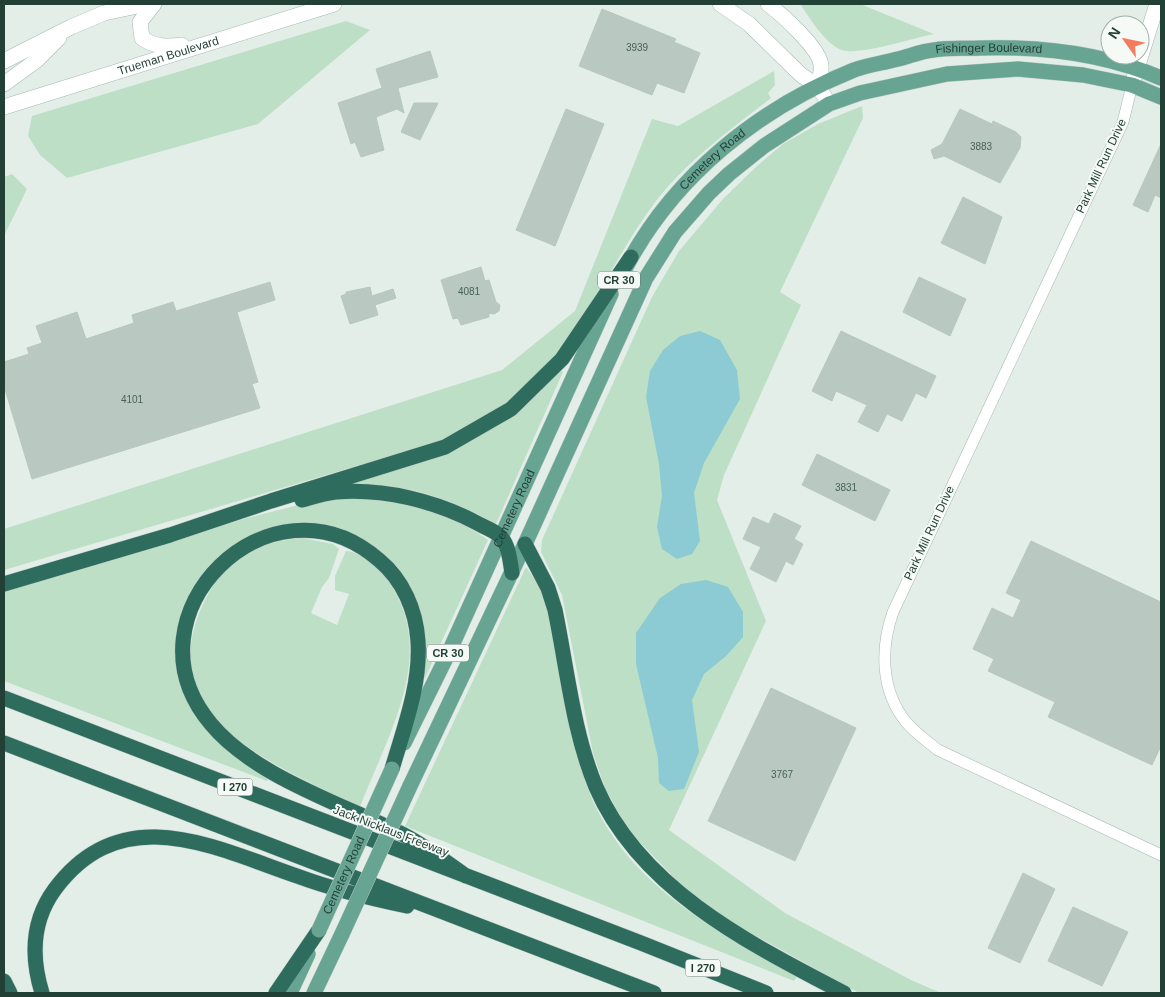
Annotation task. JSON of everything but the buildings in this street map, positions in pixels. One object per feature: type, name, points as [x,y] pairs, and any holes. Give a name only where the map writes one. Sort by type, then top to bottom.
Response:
[{"type":"highway","points":[[4,584],[170,535],[355,474],[445,447],[511,409],[562,359],[631,257]]},
{"type":"highway","points":[[170,535],[335,492],[366,492],[410,498],[465,516],[500,536],[508,551],[512,572]]},
{"type":"highway","points":[[392,769],[414,691],[418,663],[416,620],[399,582],[383,564],[365,549],[330,534],[285,532],[261,538],[240,548],[229,556],[204,583],[192,606],[185,630],[184,655],[187,681],[200,710],[222,736],[249,758],[316,794],[406,836],[466,876]]},
{"type":"highway","points":[[526,544],[548,588],[555,610],[584,754],[597,787],[616,823],[632,846],[655,871],[689,900],[789,964],[844,993]]},
{"type":"highway","name":"Jack Nicklaus Freeway","points":[[4,698],[766,993]]},
{"type":"highway","points":[[4,743],[654,993]]},
{"type":"highway","points":[[42,993],[34,958],[40,917],[48,898],[63,878],[81,860],[108,844],[134,837],[159,836],[205,844],[347,894],[452,915]]},
{"type":"highway","points":[[276,993],[319,930]]},
{"type":"highway","points":[[4,981],[10,993]]},
{"type":"main road","points":[[4,61],[71,27],[104,13],[147,4]]},
{"type":"main road","points":[[154,4],[140,22],[140,34],[149,43],[168,47],[213,40]]},
{"type":"main road","name":"Trueman Boulevard","points":[[4,107],[213,40],[334,4]]},
{"type":"main road","points":[[720,4],[750,24],[801,74],[818,86],[829,104]]},
{"type":"main road","points":[[768,4],[790,21]]},
{"type":"main road","points":[[783,4],[790,21],[822,65],[818,86]]},
{"type":"main road","points":[[1132,85],[1157,4]]},
{"type":"main road","points":[[4,84],[37,60],[71,27]]},
{"type":"main road","name":"Fishinger Boulevard","points":[[818,86],[856,70],[934,50],[1017,47],[1084,54],[1137,68],[1161,78]]},
{"type":"main road","name":"Fishinger Boulevard","points":[[829,104],[860,94],[946,74],[1018,69],[1083,75],[1132,85],[1161,97]]},
{"type":"main road","name":"Cemetery Road","points":[[290,993],[392,769],[449,652],[611,294],[631,257],[672,199],[710,159],[740,134],[818,86]]},
{"type":"main road","name":"Cemetery Road","points":[[314,993],[410,786],[526,544],[646,278],[675,232],[709,193],[746,159],[829,104]]},
{"type":"street","name":"Park Mill Run Drive","points":[[1132,85],[1123,122],[893,612],[886,632],[884,653],[885,672],[895,704],[914,730],[938,750],[1161,855]]},
{"type":"green space","points":[[800,4],[860,4],[934,34],[873,49],[860,51],[842,50],[824,36]]},
{"type":"green space","points":[[346,21],[370,30],[258,124],[67,178],[40,155],[28,136],[32,116]]},
{"type":"green space","points":[[774,71],[775,85],[768,93],[771,98],[725,134],[668,186],[633,235],[570,340],[534,381],[520,394],[489,416],[452,436],[411,450],[4,570],[4,529],[502,370],[575,311],[652,119],[678,126]]},
{"type":"green space","points":[[862,106],[863,118],[780,292],[801,305],[724,475],[717,500],[766,621],[669,830],[785,913],[911,980],[941,993],[859,993],[733,923],[688,892],[627,829],[605,788],[593,753],[562,595],[541,552],[542,540],[652,297],[679,251],[723,199],[783,144],[818,124]]},
{"type":"green space","points":[[12,174],[27,189],[4,236],[4,177]]},
{"type":"green space","points":[[561,371],[563,372],[496,524],[455,504],[413,490],[377,485],[336,487],[479,436],[511,416]]},
{"type":"green space","points":[[366,496],[399,501],[430,510],[459,522],[488,540],[425,678],[421,678],[395,568],[373,548],[340,532],[320,528],[279,528],[243,540],[214,562],[192,591],[180,626],[179,662],[188,699],[211,734],[231,751],[269,776],[267,781],[4,681],[4,588],[251,517],[326,498]]},
{"type":"green space","points":[[302,538],[333,544],[339,549],[329,578],[322,587],[311,613],[337,625],[349,594],[335,590],[335,576],[346,551],[352,552],[368,560],[386,578],[402,606],[409,634],[409,663],[404,693],[395,722],[360,807],[291,773],[257,753],[228,731],[205,705],[192,674],[192,638],[207,596],[215,582],[224,571],[246,554],[272,543]]},
{"type":"green space","points":[[526,567],[539,586],[550,619],[575,750],[591,796],[605,825],[632,860],[674,900],[722,933],[797,976],[794,981],[405,826]]},
{"type":"water","points":[[700,331],[720,340],[737,370],[740,399],[704,463],[694,493],[700,541],[692,554],[677,559],[662,549],[657,527],[662,496],[659,464],[646,397],[650,371],[663,350],[680,336]]},
{"type":"water","points":[[706,580],[728,587],[743,612],[743,637],[726,656],[704,674],[692,700],[699,752],[684,789],[669,791],[659,783],[658,758],[636,664],[636,633],[660,598],[681,584]]}]
